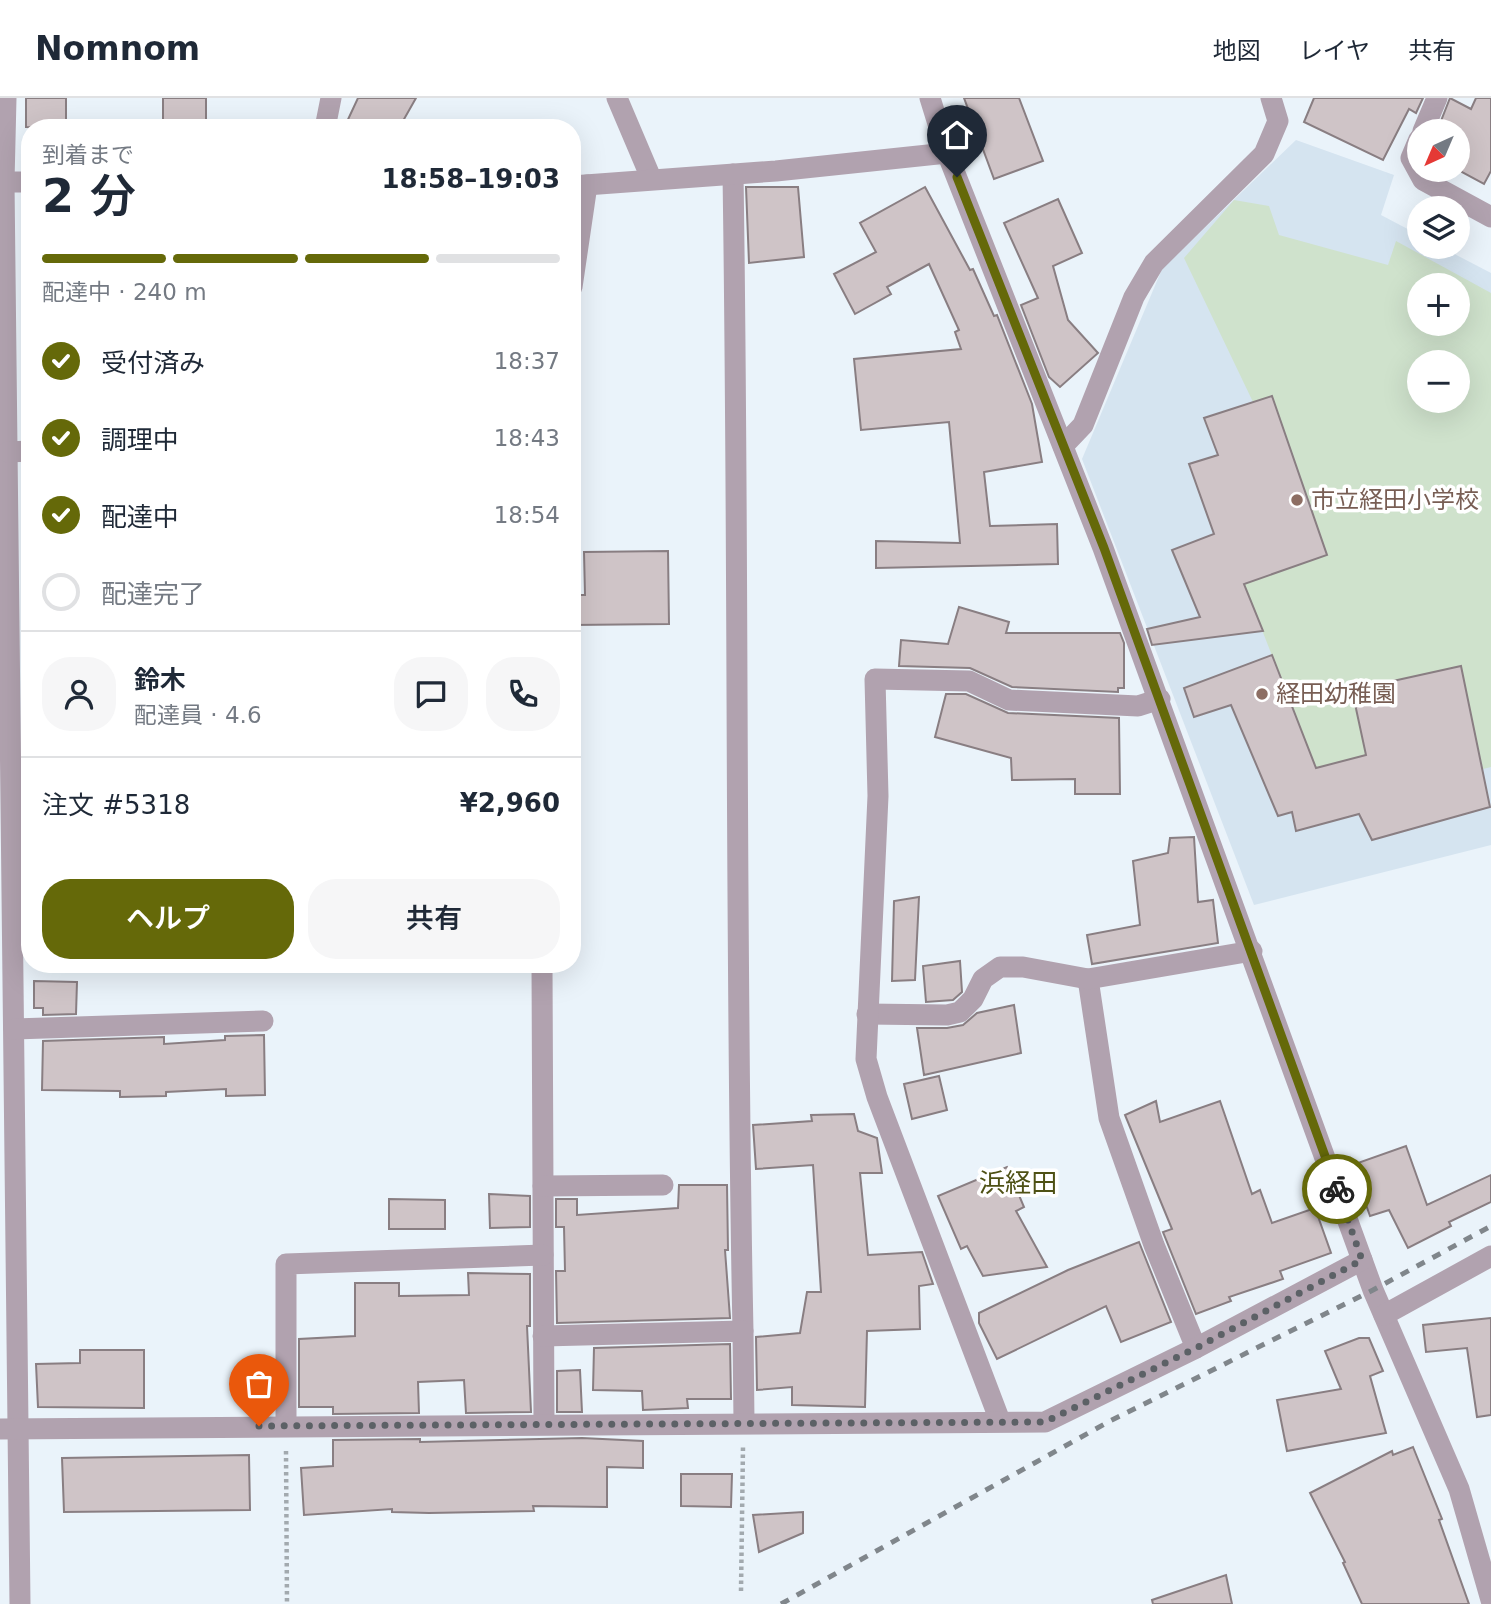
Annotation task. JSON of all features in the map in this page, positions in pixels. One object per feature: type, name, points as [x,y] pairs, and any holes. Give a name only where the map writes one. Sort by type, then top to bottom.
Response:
[{"type":"street","points":[[6,98],[2,182],[14,770],[7,941],[14,1029],[8,1105],[9,1521],[20,1604]]},
{"type":"street","points":[[327,119],[331,98]]},
{"type":"street","points":[[617,98],[651,178]]},
{"type":"street","points":[[930,98],[947,153],[1160,699],[1362,1260],[1460,1489],[1491,1600]]},
{"type":"street","points":[[1063,446],[1083,425],[1134,297],[1154,263],[1264,154],[1278,121],[1270,98]]},
{"type":"street","points":[[1428,119],[1437,98]]},
{"type":"street","points":[[581,185],[733,174],[947,153]]},
{"type":"street","points":[[733,174],[738,488],[738,1037],[744,1422]]},
{"type":"street","points":[[2,182],[21,182]]},
{"type":"street","points":[[1427,182],[1491,217]]},
{"type":"street","points":[[8,452],[21,451]]},
{"type":"street","points":[[1000,1421],[877,1097],[866,1059],[878,796],[875,679],[969,681],[1009,700],[1138,706],[1160,699]]},
{"type":"street","points":[[867,1014],[947,1015],[960,1012],[973,999],[983,979],[1000,967],[1023,967],[1088,979],[1252,951]]},
{"type":"street","points":[[542,973],[544,1423]]},
{"type":"street","points":[[1088,979],[1109,1118],[1154,1245],[1196,1348]]},
{"type":"street","points":[[14,1029],[263,1021]]},
{"type":"street","points":[[543,1186],[663,1185]]},
{"type":"street","points":[[286,1426],[285,1264],[543,1255]]},
{"type":"street","points":[[1384,1315],[1491,1256]]},
{"type":"street","points":[[9,1429],[544,1423],[1045,1422],[1196,1348],[1362,1260]]},
{"type":"street","points":[[543,1336],[743,1331]]},
{"type":"path","points":[[741,1591],[744,1422]]},
{"type":"path","points":[[286,1426],[287,1604]]},
{"type":"shaded area","points":[[1296,140],[1394,175],[1381,215],[1407,229],[1407,259],[1464,259],[1491,273],[1491,845],[1254,905],[1082,459],[1162,269]]},
{"type":"green space","points":[[1234,200],[1269,206],[1279,235],[1388,265],[1396,241],[1407,247],[1407,259],[1429,259],[1454,273],[1407,273],[1407,336],[1470,336],[1470,282],[1491,293],[1491,767],[1483,769],[1460,666],[1353,690],[1366,755],[1343,761],[1352,789],[1327,796],[1244,584],[1327,554],[1272,396],[1253,402],[1184,258]]},
{"type":"building","points":[[26,98],[66,98],[66,119],[26,119]]},
{"type":"building","points":[[163,98],[206,98],[206,119],[163,119]]},
{"type":"building","points":[[358,98],[416,98],[404,119],[348,119]]},
{"type":"building","points":[[964,98],[1019,98],[1043,161],[994,179]]},
{"type":"building","points":[[1314,98],[1423,98],[1416,113],[1409,109],[1383,160],[1304,122]]},
{"type":"building","points":[[1450,98],[1471,109],[1476,98],[1491,98],[1491,171],[1484,184],[1470,176],[1470,119],[1442,119]]},
{"type":"building","points":[[746,187],[798,187],[804,257],[749,263]]},
{"type":"building","points":[[925,187],[970,270],[973,269],[994,316],[997,315],[1032,404],[1042,462],[984,472],[990,526],[1057,524],[1058,564],[876,568],[876,541],[960,543],[949,422],[861,430],[854,359],[961,349],[955,332],[959,330],[929,264],[887,287],[891,294],[855,314],[834,274],[876,252],[860,223]]},
{"type":"building","points":[[1058,199],[1082,253],[1053,266],[1068,320],[1098,353],[1060,387],[1049,377],[1021,305],[1038,298],[1004,223]]},
{"type":"building","points":[[1272,396],[1327,555],[1244,584],[1263,631],[1152,645],[1147,629],[1200,617],[1172,550],[1214,534],[1189,464],[1218,455],[1204,418]]},
{"type":"building","points":[[668,551],[669,624],[581,625],[581,595],[585,595],[584,552]]},
{"type":"building","points":[[959,607],[1009,622],[1006,633],[1120,633],[1124,643],[1124,688],[1118,688],[1118,692],[1012,687],[970,668],[899,666],[901,640],[948,644]]},
{"type":"building","points":[[1272,655],[1316,768],[1366,755],[1352,690],[1461,666],[1490,807],[1372,840],[1359,814],[1296,831],[1292,812],[1278,816],[1231,705],[1194,717],[1184,688]]},
{"type":"building","points":[[946,694],[966,694],[1008,713],[1119,718],[1120,794],[1075,794],[1075,779],[1012,780],[1011,758],[935,737]]},
{"type":"building","points":[[1194,837],[1198,902],[1213,900],[1218,943],[1092,964],[1087,935],[1140,925],[1133,861],[1168,853],[1170,838]]},
{"type":"building","points":[[919,897],[915,980],[892,981],[894,901]]},
{"type":"building","points":[[960,961],[962,992],[953,1000],[926,1002],[923,966]]},
{"type":"building","points":[[34,981],[77,982],[76,1014],[43,1015],[43,1008],[34,1008]]},
{"type":"building","points":[[1014,1005],[1021,1053],[924,1075],[917,1028],[963,1025],[977,1013]]},
{"type":"building","points":[[264,1035],[265,1095],[226,1096],[226,1089],[166,1092],[166,1096],[120,1097],[120,1091],[42,1090],[43,1041],[164,1037],[164,1044],[225,1040],[225,1036]]},
{"type":"building","points":[[939,1076],[947,1110],[912,1119],[904,1084]]},
{"type":"building","points":[[1156,1101],[1160,1122],[1220,1101],[1252,1194],[1260,1190],[1272,1223],[1315,1208],[1331,1253],[1280,1271],[1283,1279],[1229,1297],[1231,1301],[1196,1314],[1163,1232],[1172,1229],[1125,1115]]},
{"type":"building","points":[[854,1114],[858,1131],[877,1138],[882,1173],[860,1173],[868,1255],[922,1252],[933,1284],[919,1286],[920,1329],[867,1331],[865,1407],[792,1405],[792,1387],[757,1390],[756,1337],[800,1333],[807,1292],[821,1292],[813,1165],[756,1169],[753,1125],[812,1121],[811,1115]]},
{"type":"building","points":[[1406,1146],[1427,1205],[1491,1175],[1491,1202],[1449,1222],[1451,1226],[1408,1248],[1389,1210],[1370,1216],[1352,1165]]},
{"type":"building","points":[[1007,1167],[1024,1207],[1016,1211],[1047,1267],[983,1276],[967,1246],[961,1249],[938,1196]]},
{"type":"building","points":[[679,1185],[727,1185],[728,1250],[725,1250],[730,1318],[557,1323],[556,1271],[565,1271],[564,1227],[556,1227],[556,1199],[577,1199],[577,1215],[678,1208]]},
{"type":"building","points":[[489,1194],[530,1196],[530,1227],[490,1228]]},
{"type":"building","points":[[389,1199],[445,1200],[445,1229],[389,1229]]},
{"type":"building","points":[[1139,1242],[1171,1322],[1121,1342],[1106,1306],[997,1359],[979,1323],[979,1313],[1068,1270]]},
{"type":"building","points":[[468,1273],[530,1274],[530,1326],[527,1326],[531,1412],[466,1413],[464,1380],[418,1382],[419,1413],[333,1414],[333,1407],[299,1407],[299,1339],[355,1336],[355,1283],[399,1283],[399,1296],[469,1295]]},
{"type":"building","points":[[1491,1318],[1491,1415],[1477,1417],[1467,1348],[1426,1352],[1423,1325]]},
{"type":"building","points":[[1359,1338],[1369,1338],[1383,1371],[1370,1376],[1386,1433],[1287,1451],[1277,1400],[1341,1389],[1325,1351]]},
{"type":"building","points":[[730,1344],[731,1399],[687,1399],[688,1408],[643,1410],[642,1391],[593,1390],[594,1348]]},
{"type":"building","points":[[80,1350],[144,1350],[144,1408],[38,1407],[36,1364],[80,1363]]},
{"type":"building","points":[[580,1370],[582,1412],[557,1412],[557,1371]]},
{"type":"building","points":[[582,1438],[643,1441],[643,1468],[607,1467],[607,1507],[533,1506],[534,1511],[429,1513],[392,1512],[392,1509],[304,1515],[301,1468],[333,1466],[333,1440],[420,1439],[420,1442]]},
{"type":"building","points":[[1413,1447],[1442,1519],[1439,1520],[1469,1604],[1362,1604],[1343,1563],[1345,1562],[1310,1493],[1392,1451],[1393,1455]]},
{"type":"building","points":[[249,1455],[250,1510],[64,1512],[62,1458]]},
{"type":"building","points":[[681,1474],[732,1474],[731,1507],[681,1506]]},
{"type":"building","points":[[803,1512],[803,1533],[759,1552],[753,1515]]},
{"type":"building","points":[[1226,1575],[1232,1604],[1153,1604],[1152,1600]]},
{"type":"railway","points":[[781,1604],[1110,1421],[1373,1290],[1491,1226]]},
{"type":"way so far","points":[[259,1426],[1045,1422],[1196,1348],[1362,1260],[1337,1189]]},
{"type":"place","name":"市立経田小学校","points":[[1297,500]]},
{"type":"place","name":"経田幼稚園","points":[[1262,694]]},
{"type":"district","name":"浜経田","points":[[1018,1183]]},
{"type":"route","points":[[957,177],[1104,548],[1337,1189]]}]
